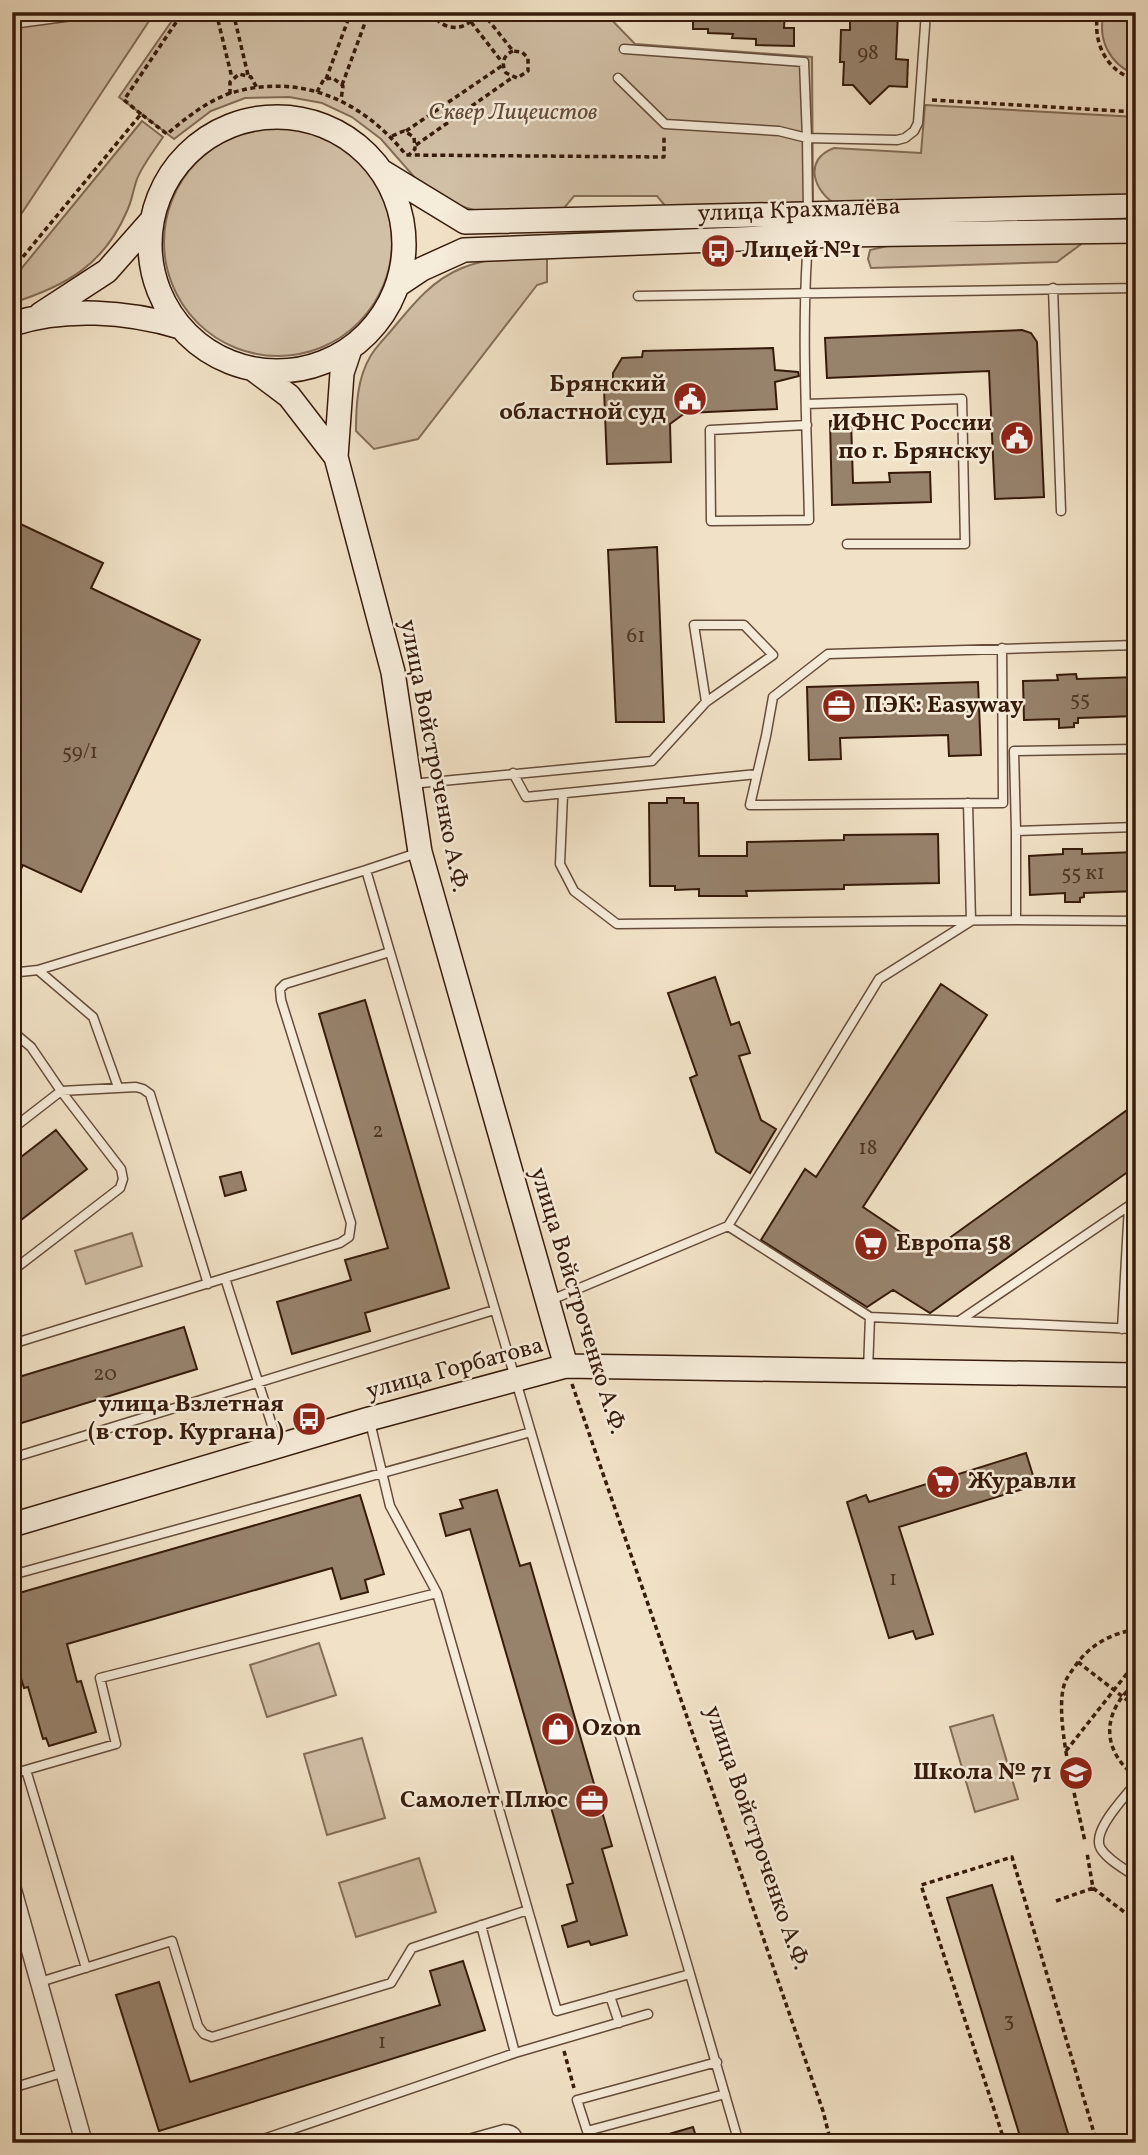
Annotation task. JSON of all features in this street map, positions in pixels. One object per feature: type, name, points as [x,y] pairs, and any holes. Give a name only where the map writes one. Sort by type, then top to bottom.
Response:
[{"type":"main road","points":[[336,457],[289,396],[253,369],[213,354],[180,327],[164,303],[153,277],[149,249],[151,221],[162,187],[178,162],[200,142],[253,118],[283,116],[312,121],[340,132],[363,150],[383,172],[465,222],[1136,206]]},
{"type":"main road","points":[[253,369],[290,371],[321,364],[350,349],[379,321],[398,285],[405,237],[399,208],[383,172]]},
{"type":"main road","points":[[39,316],[107,271],[151,221]]},
{"type":"main road","name":"улица Крахмалёва","points":[[398,285],[422,269],[464,250],[839,235],[1135,231]]},
{"type":"main road","points":[[12,324],[39,316],[126,314],[152,318],[180,327]]},
{"type":"main road","points":[[336,457],[342,373],[350,349]]},
{"type":"main road","name":"улица Войстроченко А.Ф.","points":[[336,457],[393,672],[420,852],[566,1366]]},
{"type":"main road","name":"улица Горбатова","points":[[12,1525],[369,1419],[566,1366],[1136,1375]]},
{"type":"street","points":[[12,1886],[84,2143]]},
{"type":"lane","points":[[12,24],[72,16],[75,12]]},
{"type":"lane","points":[[618,78],[664,124],[779,131],[807,138],[897,140],[914,131],[918,123],[926,12]]},
{"type":"lane","points":[[624,49],[804,62],[808,214],[804,293],[806,404],[807,425],[809,520],[711,521],[710,430],[807,425]]},
{"type":"lane","points":[[638,296],[1134,288],[1135,231]]},
{"type":"lane","points":[[1053,288],[1061,511]]},
{"type":"lane","points":[[806,404],[962,399],[965,544],[847,544]]},
{"type":"lane","points":[[411,783],[652,761],[706,702],[773,655],[744,625],[694,625],[706,702]]},
{"type":"lane","points":[[1002,648],[1003,803],[750,805],[773,696],[828,654],[1002,648],[1136,645]]},
{"type":"lane","points":[[1016,920],[1014,751],[1136,749]]},
{"type":"lane","points":[[513,773],[526,797],[757,774]]},
{"type":"lane","points":[[562,794],[560,864],[574,891],[617,924],[1136,921]]},
{"type":"lane","points":[[968,803],[971,921]]},
{"type":"lane","points":[[1016,831],[1136,827]]},
{"type":"lane","points":[[12,970],[38,970],[420,852]]},
{"type":"lane","points":[[366,870],[739,2143]]},
{"type":"lane","points":[[547,1302],[728,1226],[879,979],[971,921]]},
{"type":"lane","points":[[12,1344],[340,1243],[349,1237],[351,1223],[280,989],[285,984],[390,952]]},
{"type":"lane","points":[[38,970],[93,1017],[118,1087]]},
{"type":"lane","points":[[12,1031],[31,1047],[121,1169],[124,1179],[120,1188],[12,1271]]},
{"type":"lane","points":[[12,1129],[61,1091],[143,1088],[150,1094],[208,1284]]},
{"type":"lane","points":[[959,1321],[1132,1203]]},
{"type":"lane","points":[[1122,1329],[1132,1203]]},
{"type":"lane","points":[[728,1226],[870,1317],[1136,1329]]},
{"type":"lane","points":[[225,1278],[278,1446]]},
{"type":"lane","points":[[12,1458],[494,1310]]},
{"type":"lane","points":[[868,1370],[870,1317]]},
{"type":"lane","points":[[369,1419],[390,1506],[438,1592],[557,2011],[690,1974]]},
{"type":"lane","points":[[12,1575],[531,1432]]},
{"type":"lane","points":[[12,1774],[116,1744],[100,1678],[438,1592]]},
{"type":"lane","points":[[26,1770],[86,1968]]},
{"type":"lane","points":[[1136,1783],[1103,1825],[1098,1837],[1100,1847],[1108,1856],[1136,1877]]},
{"type":"lane","points":[[40,1982],[172,1941],[198,2026],[204,2034],[212,2037],[391,1983],[412,1948],[528,1910]]},
{"type":"lane","points":[[481,1925],[515,2053]]},
{"type":"lane","points":[[610,1996],[619,2023]]},
{"type":"lane","points":[[252,2143],[515,2053],[648,2014]]},
{"type":"lane","points":[[591,2143],[577,2100],[716,2062]]},
{"type":"lane","points":[[12,2088],[65,2072]]},
{"type":"lane","points":[[587,2131],[725,2094]]},
{"type":"lane","points":[[454,2143],[504,2129],[512,2129],[518,2135],[520,2143]]},
{"type":"path","points":[[183,12],[124,100],[167,134],[193,113],[230,94],[257,88],[290,88],[317,92],[341,100],[364,113],[391,136],[406,155],[664,156],[664,124]]},
{"type":"path","points":[[216,12],[232,78],[230,94]]},
{"type":"path","points":[[233,12],[248,75],[257,88]]},
{"type":"path","points":[[326,79],[352,12]]},
{"type":"path","points":[[342,85],[369,12]]},
{"type":"path","points":[[409,155],[416,145],[513,77],[525,74],[529,62],[526,55],[513,51],[480,12],[462,27],[445,26],[438,22],[431,12]]},
{"type":"path","points":[[1098,12],[1096,30],[1102,51],[1118,70],[1136,80]]},
{"type":"path","points":[[471,22],[503,64],[506,73],[513,77]]},
{"type":"path","points":[[391,136],[399,131],[406,131],[503,64],[506,56],[513,51]]},
{"type":"path","points":[[232,78],[239,74],[248,75]]},
{"type":"path","points":[[317,92],[321,82],[333,78],[344,90],[341,100]]},
{"type":"path","points":[[920,100],[1136,112]]},
{"type":"path","points":[[12,270],[141,114]]},
{"type":"path","points":[[406,131],[414,137],[416,145]]},
{"type":"path","name":"улица Войстроченко А.Ф.","points":[[566,1366],[818,2098],[831,2143]]},
{"type":"path","points":[[1136,1629],[1114,1634],[1089,1648],[1065,1681],[1061,1704],[1063,1738],[1093,1888],[1136,1921]]},
{"type":"path","points":[[1078,1662],[1136,1707]]},
{"type":"path","points":[[1066,1751],[1136,1662]]},
{"type":"path","points":[[1136,1683],[1121,1695],[1112,1713],[1110,1730],[1112,1747],[1123,1765],[1136,1777]]},
{"type":"path","points":[[1005,2143],[921,1885],[1012,1857],[1097,2143]]},
{"type":"path","points":[[1056,1901],[1093,1888]]},
{"type":"path","points":[[561,2040],[577,2100]]},
{"type":"green space","points":[[12,12],[155,12],[12,228]]},
{"type":"green space","name":"Сквер Лицеистов","points":[[178,12],[604,12],[635,44],[812,57],[813,206],[667,208],[657,196],[574,196],[560,213],[481,212],[460,206],[416,179],[381,139],[352,117],[322,103],[289,97],[245,98],[211,111],[174,139],[119,97]]},
{"type":"green space","points":[[1104,12],[1136,12],[1136,75],[1119,64],[1107,50],[1102,32]]},
{"type":"green space","points":[[925,105],[1136,117],[1136,199],[837,205],[822,192],[815,176],[815,168],[824,153],[834,148],[921,153]]},
{"type":"green space","points":[[142,121],[163,137],[139,173],[127,211],[107,246],[81,271],[66,281],[12,303],[12,280]]},
{"type":"green space","points":[[267,128],[289,128],[332,141],[359,161],[379,188],[390,220],[390,264],[379,296],[359,323],[332,343],[311,351],[289,356],[267,356],[224,343],[197,323],[177,296],[169,275],[164,253],[164,231],[177,188],[197,161],[224,141],[245,133]]},
{"type":"green space","points":[[1084,242],[1057,262],[871,268],[868,259],[870,250],[887,246]]},
{"type":"green space","points":[[547,255],[547,282],[537,285],[418,439],[374,449],[356,431],[362,374],[374,350],[414,304],[440,280],[472,264]]},
{"type":"green space","points":[[132,1233],[142,1266],[86,1284],[75,1251]]},
{"type":"green space","points":[[319,1643],[336,1695],[267,1717],[250,1665]]},
{"type":"green space","points":[[993,1715],[1018,1799],[975,1812],[950,1727]]},
{"type":"green space","points":[[362,1738],[385,1818],[327,1835],[304,1754]]},
{"type":"green space","points":[[419,1858],[436,1912],[356,1937],[339,1883]]},
{"type":"building","points":[[693,12],[785,12],[784,28],[794,28],[794,46],[756,45],[756,39],[732,38],[733,34],[708,33],[708,29],[693,29]]},
{"type":"building","points":[[850,12],[898,12],[896,59],[908,60],[907,87],[889,86],[870,104],[853,85],[843,85],[844,62],[840,62],[841,30],[850,30]]},
{"type":"building","name":"ИФНС России по г. Брянску","points":[[1022,330],[1031,333],[1037,342],[1044,497],[995,499],[989,371],[827,378],[825,338]]},
{"type":"building","name":"Брянский областной суд","points":[[773,348],[775,370],[798,372],[799,376],[775,382],[777,409],[685,413],[670,424],[671,462],[607,464],[604,389],[613,389],[613,373],[622,358],[642,357],[643,351]]},
{"type":"building","points":[[830,421],[851,421],[853,483],[890,482],[889,473],[930,472],[931,502],[832,505]]},
{"type":"building","points":[[12,520],[103,563],[91,588],[200,640],[81,892],[23,865],[12,888]]},
{"type":"building","points":[[657,547],[664,722],[616,722],[608,550]]},
{"type":"building","points":[[1076,674],[1077,679],[1136,677],[1136,716],[1078,718],[1074,727],[1059,728],[1059,719],[1024,720],[1023,681],[1058,680],[1057,675]]},
{"type":"building","points":[[978,682],[981,755],[949,756],[948,735],[840,738],[841,759],[809,760],[807,687]]},
{"type":"building","points":[[667,798],[684,798],[684,803],[698,803],[699,856],[747,856],[747,842],[844,840],[844,835],[938,834],[939,883],[746,891],[747,896],[699,896],[699,889],[675,890],[675,886],[650,886],[649,803],[667,803]]},
{"type":"building","points":[[1063,849],[1082,849],[1082,854],[1136,852],[1136,891],[1084,893],[1080,902],[1065,902],[1065,893],[1030,895],[1029,856],[1063,854]]},
{"type":"building","points":[[715,977],[731,1025],[739,1022],[750,1053],[739,1056],[761,1120],[776,1129],[750,1173],[716,1152],[690,1078],[697,1075],[668,993]]},
{"type":"building","points":[[941,984],[987,1015],[863,1207],[930,1252],[1130,1108],[1136,1116],[1136,1166],[930,1313],[893,1290],[867,1307],[761,1240],[805,1169],[816,1177]]},
{"type":"building","points":[[365,1000],[449,1288],[365,1313],[370,1331],[292,1354],[277,1302],[351,1280],[345,1260],[388,1248],[319,1014]]},
{"type":"building","points":[[56,1130],[87,1169],[12,1227],[12,1164]]},
{"type":"building","points":[[241,1172],[246,1190],[225,1196],[220,1177]]},
{"type":"building","points":[[184,1327],[197,1369],[12,1426],[12,1379]]},
{"type":"building","points":[[1026,1453],[1036,1485],[899,1527],[933,1634],[916,1639],[913,1631],[889,1638],[847,1502],[866,1495],[869,1502]]},
{"type":"building","points":[[497,1490],[520,1566],[530,1563],[612,1846],[602,1849],[627,1935],[591,1945],[589,1941],[568,1947],[562,1926],[577,1921],[567,1885],[573,1883],[470,1529],[446,1536],[440,1514],[463,1508],[460,1500]]},
{"type":"building","points":[[360,1495],[384,1574],[365,1580],[368,1592],[341,1599],[332,1568],[67,1644],[77,1682],[81,1681],[96,1732],[49,1746],[46,1738],[43,1739],[28,1687],[24,1688],[12,1649],[12,1595]]},
{"type":"building","points":[[992,1885],[1071,2143],[1022,2143],[947,1898]]},
{"type":"building","points":[[463,1961],[485,2030],[159,2131],[116,1995],[159,1982],[190,2082],[440,2005],[430,1971]]},
{"type":"building","points":[[693,2127],[698,2143],[653,2143],[652,2139]]},
{"type":"place","name":"Лицей №1","points":[[718,251]]},
{"type":"place","name":"Брянский областной суд","points":[[690,399]]},
{"type":"place","name":"ИФНС России по г. Брянску","points":[[1017,438]]},
{"type":"place","name":"ПЭК: Easyway","points":[[839,706]]},
{"type":"place","name":"Европа 58","points":[[871,1244]]},
{"type":"place","name":"улица Взлетная (в стор. Кургана)","points":[[309,1419]]},
{"type":"place","name":"Журавли","points":[[943,1482]]},
{"type":"place","name":"Ozon","points":[[558,1729]]},
{"type":"place","name":"Школа № 71","points":[[1076,1773]]},
{"type":"place","name":"Самолет Плюс","points":[[592,1801]]}]
